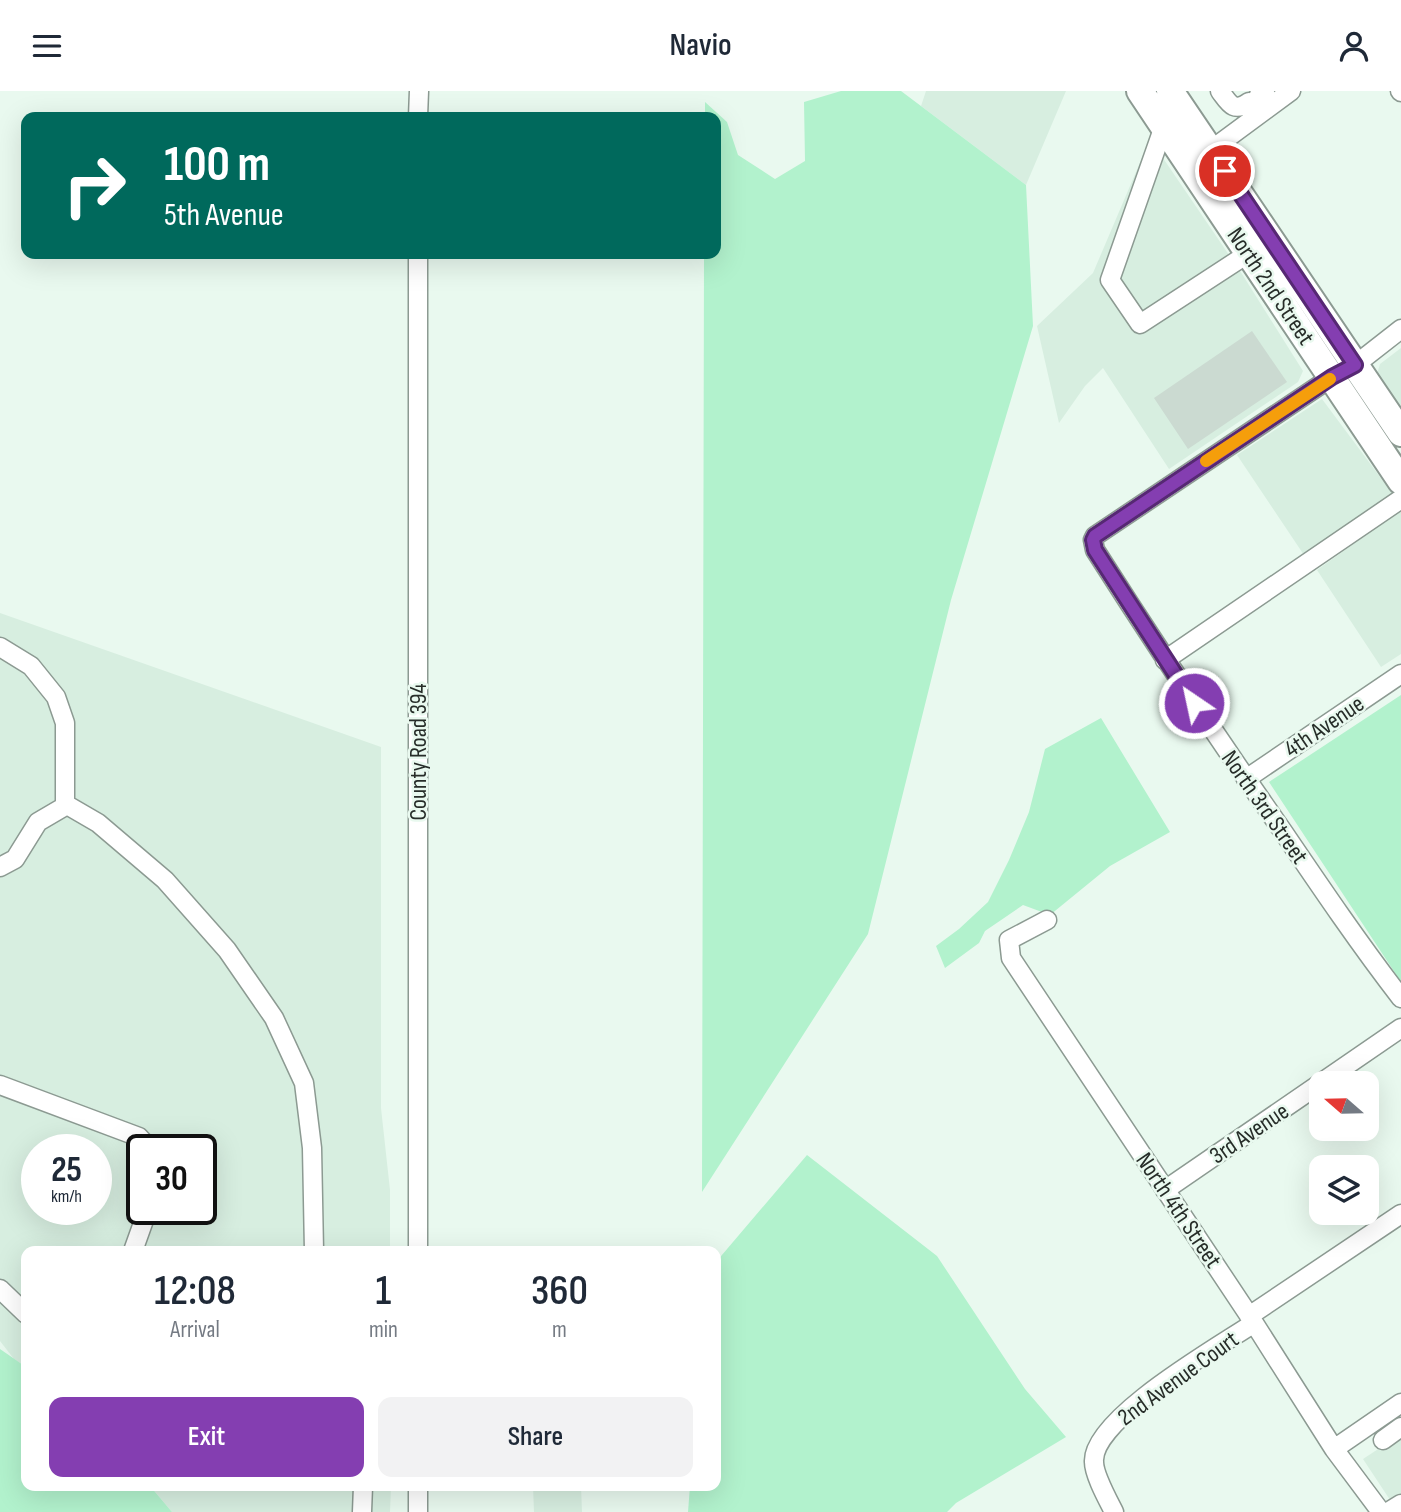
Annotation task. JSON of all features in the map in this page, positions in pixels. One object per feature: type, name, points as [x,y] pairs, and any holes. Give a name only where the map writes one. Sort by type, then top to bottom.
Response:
[{"type":"highway","name":"North 2nd Street","points":[[1140,91],[1249,253],[1344,371],[1401,433]]},
{"type":"highway","name":"North 2nd Street","points":[[1170,91],[1210,150],[1344,371],[1401,481]]},
{"type":"street","points":[[418,112],[419,91]]},
{"type":"street","points":[[1220,91],[1233,107],[1241,107],[1257,96]]},
{"type":"street","points":[[1210,150],[1291,91]]},
{"type":"street","points":[[1164,126],[1110,280],[1140,324],[1249,253]]},
{"type":"street","name":"County Road 394","points":[[418,259],[418,1246]]},
{"type":"street","points":[[1344,371],[1401,329]]},
{"type":"street","name":"North 3rd Street","points":[[1344,371],[1095,536],[1093,540],[1095,550],[1165,660],[1374,964],[1401,998]]},
{"type":"street","points":[[1165,660],[1401,499]]},
{"type":"street","points":[[0,647],[31,666],[56,697],[65,723],[65,806]]},
{"type":"street","name":"4th Avenue","points":[[1246,779],[1401,674]]},
{"type":"street","points":[[0,867],[15,859],[38,822],[67,805],[99,823],[165,880],[227,950],[274,1018],[304,1083],[312,1148],[314,1246]]},
{"type":"street","name":"North 4th Street","points":[[1047,920],[1009,940],[1012,958],[1252,1319],[1334,1449],[1381,1512]]},
{"type":"street","name":"3rd Avenue","points":[[1166,1190],[1401,1028]]},
{"type":"street","points":[[0,1085],[131,1134]]},
{"type":"street","name":"2nd Avenue Court","points":[[1114,1512],[1103,1493],[1093,1461],[1100,1440],[1108,1429],[1159,1385],[1401,1214]]},
{"type":"street","points":[[135,1246],[142,1225]]},
{"type":"street","points":[[0,1289],[21,1309]]},
{"type":"street","points":[[1334,1449],[1401,1403]]},
{"type":"street","points":[[1383,1440],[1401,1427]]},
{"type":"street","points":[[362,1512],[363,1491]]},
{"type":"street","points":[[418,1491],[418,1512]]},
{"type":"street","points":[[1388,1512],[1401,1504]]},
{"type":"shaded area","points":[[926,91],[1066,91],[1026,185],[921,106]]},
{"type":"shaded area","points":[[1150,139],[1242,274],[1303,371],[1298,382],[1169,469],[1103,368],[1085,386],[1059,423],[1037,326],[1093,273]]},
{"type":"shaded area","points":[[1401,348],[1401,408],[1377,374],[1380,364]]},
{"type":"shaded area","points":[[1322,399],[1395,497],[1306,558],[1237,455]]},
{"type":"shaded area","points":[[1401,510],[1401,654],[1381,667],[1317,570]]},
{"type":"shaded area","points":[[0,613],[381,747],[381,1108],[390,1190],[390,1246],[21,1246],[21,1364],[0,1341]]},
{"type":"shaded area","points":[[1401,1434],[1401,1512],[1398,1512],[1363,1459]]},
{"type":"shaded area","points":[[154,1491],[391,1491],[390,1512],[172,1512]]},
{"type":"shaded area","points":[[533,1491],[581,1491],[582,1512],[534,1512]]},
{"type":"green space","points":[[841,91],[901,91],[1026,185],[1033,326],[951,600],[868,934],[702,1192],[704,259],[721,259],[721,117],[727,122],[738,155],[775,179],[805,161],[804,102]]},
{"type":"green space","points":[[705,102],[716,112],[705,112]]},
{"type":"green space","points":[[1401,695],[1401,982],[1269,782]]},
{"type":"green space","points":[[1101,718],[1170,832],[1110,866],[1050,915],[1023,905],[985,931],[979,943],[945,968],[936,946],[988,902],[1029,812],[1045,749]]},
{"type":"green space","points":[[807,1155],[937,1256],[1025,1389],[1066,1437],[956,1503],[947,1512],[688,1512],[690,1491],[721,1491],[721,1256]]},
{"type":"green space","points":[[0,1349],[21,1364],[21,1491],[154,1491],[172,1512],[0,1512]]},
{"type":"building","points":[[1252,331],[1287,382],[1188,449],[1154,398]]},
{"type":"slow traffic","points":[[1206,461],[1330,379]]},
{"type":"route","points":[[1194,703],[1095,550],[1093,540],[1095,536],[1332,377],[1355,365],[1225,171]]}]
